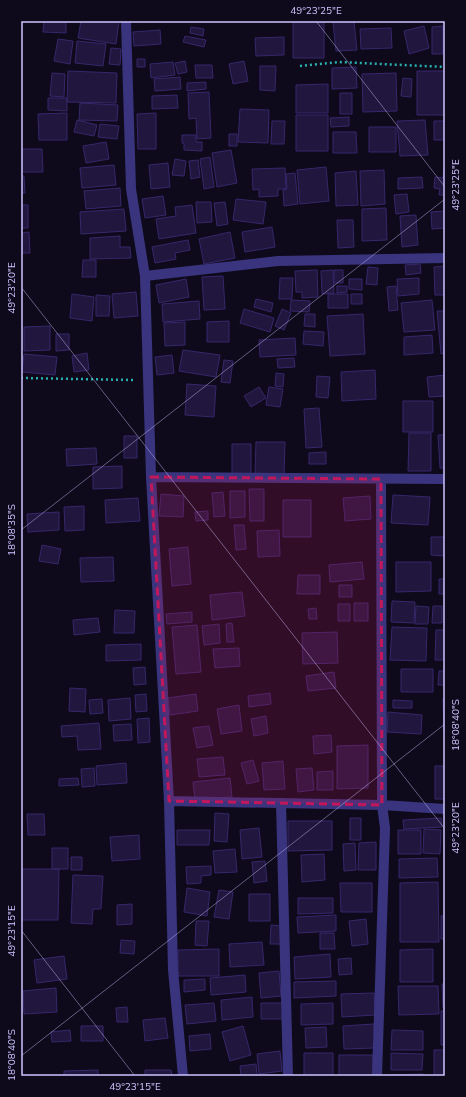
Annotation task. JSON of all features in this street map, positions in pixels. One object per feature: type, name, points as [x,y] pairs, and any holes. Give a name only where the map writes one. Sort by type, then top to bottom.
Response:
[{"type":"street","points":[[126,21],[131,189],[145,276],[151,477],[169,801],[173,970],[183,1076]]},
{"type":"street","points":[[145,276],[278,261],[445,258]]},
{"type":"street","points":[[151,477],[382,479],[445,478]]},
{"type":"street","points":[[377,1076],[385,828],[382,805],[382,479]]},
{"type":"street","points":[[169,801],[382,805],[445,809]]},
{"type":"street","points":[[280,803],[288,1076]]},
{"type":"path","points":[[300,66],[339,62],[445,67]]},
{"type":"path","points":[[21,378],[149,380]]},
{"type":"highlighted area","points":[[151,477],[381,479],[382,805],[169,801]]},
{"type":"building","points":[[44,21],[66,21],[66,33],[43,32]]},
{"type":"building","points":[[81,21],[119,21],[116,44],[78,38]]},
{"type":"building","points":[[293,21],[324,21],[324,58],[293,58]]},
{"type":"building","points":[[354,21],[357,50],[336,51],[333,22]]},
{"type":"building","points":[[424,26],[429,48],[409,54],[404,31]]},
{"type":"building","points":[[443,26],[443,54],[432,54],[432,27]]},
{"type":"building","points":[[191,27],[204,29],[203,36],[190,33]]},
{"type":"building","points":[[391,28],[392,48],[361,49],[360,29]]},
{"type":"building","points":[[160,30],[161,44],[134,46],[133,32]]},
{"type":"building","points":[[185,36],[206,40],[204,47],[183,42]]},
{"type":"building","points":[[284,37],[284,55],[256,56],[255,38]]},
{"type":"building","points":[[58,39],[73,41],[70,64],[54,61]]},
{"type":"building","points":[[77,41],[106,44],[103,66],[75,63]]},
{"type":"building","points":[[111,48],[121,49],[120,65],[109,64]]},
{"type":"building","points":[[137,59],[145,59],[145,67],[137,67]]},
{"type":"building","points":[[185,61],[187,72],[178,74],[175,63]]},
{"type":"building","points":[[244,61],[248,81],[233,84],[229,64]]},
{"type":"building","points":[[173,62],[175,75],[151,78],[150,64]]},
{"type":"building","points":[[195,65],[212,65],[213,78],[196,78]]},
{"type":"building","points":[[260,66],[276,66],[275,91],[260,90]]},
{"type":"building","points":[[356,67],[357,88],[332,89],[332,68]]},
{"type":"building","points":[[68,71],[117,73],[116,103],[67,102]]},
{"type":"building","points":[[417,71],[445,71],[445,115],[417,115]]},
{"type":"building","points":[[52,73],[65,74],[64,97],[50,96]]},
{"type":"building","points":[[396,73],[397,111],[363,112],[362,74]]},
{"type":"building","points":[[180,77],[181,89],[155,91],[154,79]]},
{"type":"building","points":[[403,78],[412,79],[411,97],[401,96]]},
{"type":"building","points":[[206,82],[206,89],[187,91],[187,83]]},
{"type":"building","points":[[328,84],[328,113],[296,113],[296,85]]},
{"type":"building","points":[[209,92],[211,138],[197,139],[196,118],[189,119],[188,93]]},
{"type":"building","points":[[340,93],[352,93],[352,114],[340,114]]},
{"type":"building","points":[[177,95],[178,108],[152,109],[152,96]]},
{"type":"building","points":[[48,98],[67,98],[67,111],[48,110]]},
{"type":"building","points":[[80,103],[118,105],[117,121],[79,120]]},
{"type":"building","points":[[240,109],[269,110],[268,143],[238,142]]},
{"type":"building","points":[[67,113],[67,140],[39,140],[38,114]]},
{"type":"building","points":[[156,113],[156,149],[138,149],[137,114]]},
{"type":"building","points":[[296,115],[328,115],[328,151],[296,151]]},
{"type":"building","points":[[349,117],[349,126],[331,127],[330,118]]},
{"type":"building","points":[[77,120],[97,125],[94,136],[74,132]]},
{"type":"building","points":[[425,120],[428,155],[400,156],[397,121]]},
{"type":"building","points":[[272,121],[285,121],[284,144],[271,144]]},
{"type":"building","points":[[434,121],[445,121],[445,140],[434,140]]},
{"type":"building","points":[[100,124],[119,126],[117,139],[98,137]]},
{"type":"building","points":[[369,127],[396,127],[396,152],[369,152]]},
{"type":"building","points":[[333,132],[356,132],[357,153],[333,153]]},
{"type":"building","points":[[229,134],[237,134],[237,146],[229,146]]},
{"type":"building","points":[[182,135],[196,135],[196,142],[202,142],[202,151],[184,150]]},
{"type":"building","points":[[106,142],[109,159],[86,163],[83,146]]},
{"type":"building","points":[[21,149],[42,149],[43,172],[21,172]]},
{"type":"building","points":[[231,150],[237,183],[217,187],[212,153]]},
{"type":"building","points":[[210,157],[214,187],[204,189],[200,159]]},
{"type":"building","points":[[175,159],[186,161],[184,176],[172,175]]},
{"type":"building","points":[[198,160],[200,177],[191,179],[189,161]]},
{"type":"building","points":[[168,163],[170,187],[151,189],[149,165]]},
{"type":"building","points":[[114,165],[116,185],[82,188],[80,168]]},
{"type":"building","points":[[326,167],[329,201],[300,204],[297,170]]},
{"type":"building","points":[[285,168],[286,189],[278,189],[278,196],[259,197],[259,189],[253,190],[252,169]]},
{"type":"building","points":[[444,168],[445,195],[439,195],[440,189],[434,188],[435,177],[443,178]]},
{"type":"building","points":[[384,170],[385,204],[361,206],[360,171]]},
{"type":"building","points":[[356,171],[358,205],[336,206],[335,173]]},
{"type":"building","points":[[295,173],[298,204],[284,206],[283,190],[287,189],[286,174]]},
{"type":"building","points":[[21,176],[24,176],[25,193],[21,193]]},
{"type":"building","points":[[422,177],[423,188],[398,189],[398,178]]},
{"type":"building","points":[[120,188],[121,206],[86,209],[84,191]]},
{"type":"building","points":[[407,194],[409,212],[396,214],[394,195]]},
{"type":"building","points":[[163,196],[166,215],[145,218],[142,199]]},
{"type":"building","points":[[236,199],[266,202],[263,224],[233,220]]},
{"type":"building","points":[[196,202],[211,202],[212,222],[197,223]]},
{"type":"building","points":[[225,202],[228,224],[217,226],[214,203]]},
{"type":"building","points":[[21,205],[28,205],[28,228],[21,228]]},
{"type":"building","points":[[192,205],[196,233],[159,239],[156,219],[176,216],[175,207]]},
{"type":"building","points":[[386,208],[387,240],[362,241],[362,209]]},
{"type":"building","points":[[124,209],[126,231],[81,234],[80,212]]},
{"type":"building","points":[[445,211],[445,228],[432,229],[431,212]]},
{"type":"building","points":[[416,215],[418,245],[402,247],[400,216]]},
{"type":"building","points":[[337,220],[353,220],[354,247],[338,248]]},
{"type":"building","points":[[272,227],[275,247],[245,252],[242,232]]},
{"type":"building","points":[[29,232],[30,253],[21,253],[21,233]]},
{"type":"building","points":[[230,232],[235,258],[204,264],[199,239]]},
{"type":"building","points":[[120,236],[120,247],[130,247],[131,258],[90,259],[90,238]]},
{"type":"building","points":[[188,240],[190,250],[175,253],[176,259],[155,263],[152,247]]},
{"type":"building","points":[[83,260],[96,260],[96,277],[82,277]]},
{"type":"building","points":[[420,264],[421,273],[406,275],[405,265]]},
{"type":"building","points":[[445,266],[445,295],[435,295],[434,267]]},
{"type":"building","points":[[368,267],[378,268],[377,285],[366,284]]},
{"type":"building","points":[[317,270],[318,297],[302,298],[302,292],[296,292],[295,271]]},
{"type":"building","points":[[333,270],[334,293],[322,294],[321,271]]},
{"type":"building","points":[[334,270],[343,270],[343,283],[334,283]]},
{"type":"building","points":[[223,276],[225,309],[204,310],[202,277]]},
{"type":"building","points":[[280,278],[293,278],[292,299],[279,299]]},
{"type":"building","points":[[419,278],[419,294],[398,296],[397,279]]},
{"type":"building","points":[[186,279],[189,297],[159,303],[156,285]]},
{"type":"building","points":[[349,279],[362,279],[362,290],[349,289]]},
{"type":"building","points":[[337,286],[347,286],[347,292],[337,293]]},
{"type":"building","points":[[396,286],[398,310],[389,311],[387,287]]},
{"type":"building","points":[[136,292],[138,316],[114,318],[112,294]]},
{"type":"building","points":[[72,294],[94,297],[92,321],[70,318]]},
{"type":"building","points":[[328,294],[348,294],[348,308],[328,308]]},
{"type":"building","points":[[351,294],[362,294],[362,304],[351,304]]},
{"type":"building","points":[[96,295],[110,296],[109,316],[96,316]]},
{"type":"building","points":[[256,299],[273,303],[271,312],[254,307]]},
{"type":"building","points":[[291,300],[310,301],[309,312],[290,311]]},
{"type":"building","points":[[432,300],[435,330],[404,332],[401,303]]},
{"type":"building","points":[[199,301],[200,319],[163,322],[162,304]]},
{"type":"building","points":[[244,309],[274,318],[270,332],[240,323]]},
{"type":"building","points":[[282,309],[291,313],[284,330],[275,326]]},
{"type":"building","points":[[437,311],[445,311],[445,353],[441,354]]},
{"type":"building","points":[[305,314],[315,314],[315,327],[304,326]]},
{"type":"building","points":[[363,314],[365,354],[330,356],[327,316]]},
{"type":"building","points":[[229,321],[229,342],[207,342],[207,322]]},
{"type":"building","points":[[185,322],[185,345],[165,346],[164,323]]},
{"type":"building","points":[[50,326],[50,350],[24,351],[24,327]]},
{"type":"building","points":[[304,331],[324,332],[323,346],[303,344]]},
{"type":"building","points":[[56,334],[69,334],[69,350],[56,351]]},
{"type":"building","points":[[432,335],[433,353],[404,355],[404,337]]},
{"type":"building","points":[[295,338],[296,355],[260,357],[259,340]]},
{"type":"building","points":[[183,350],[220,355],[216,377],[179,371]]},
{"type":"building","points":[[87,353],[89,370],[74,372],[72,356]]},
{"type":"building","points":[[24,354],[57,357],[55,375],[22,372]]},
{"type":"building","points":[[172,355],[174,373],[157,375],[155,357]]},
{"type":"building","points":[[294,358],[295,367],[278,368],[277,359]]},
{"type":"building","points":[[224,360],[233,361],[230,383],[221,382]]},
{"type":"building","points":[[375,370],[376,399],[342,401],[341,372]]},
{"type":"building","points":[[276,373],[284,374],[283,387],[275,386]]},
{"type":"building","points":[[445,375],[445,396],[429,397],[427,377]]},
{"type":"building","points":[[317,376],[330,377],[328,398],[316,397]]},
{"type":"building","points":[[187,384],[216,386],[214,417],[185,415]]},
{"type":"building","points":[[259,387],[266,398],[251,407],[244,396]]},
{"type":"building","points":[[269,387],[283,389],[280,407],[266,405]]},
{"type":"building","points":[[403,401],[433,401],[433,432],[403,432]]},
{"type":"building","points":[[319,408],[322,447],[306,448],[304,409]]},
{"type":"building","points":[[409,433],[431,433],[431,471],[408,471]]},
{"type":"building","points":[[438,435],[445,435],[445,468],[440,468]]},
{"type":"building","points":[[124,436],[137,436],[137,458],[124,458]]},
{"type":"building","points":[[256,442],[285,442],[284,475],[255,474]]},
{"type":"building","points":[[232,444],[251,444],[251,474],[232,474]]},
{"type":"building","points":[[96,448],[97,464],[67,466],[66,449]]},
{"type":"building","points":[[326,452],[326,464],[309,464],[309,453]]},
{"type":"building","points":[[122,466],[122,488],[93,489],[93,467]]},
{"type":"building","points":[[249,489],[264,489],[264,521],[250,521]]},
{"type":"building","points":[[230,491],[245,491],[245,517],[230,518]]},
{"type":"building","points":[[223,492],[225,516],[214,517],[212,493]]},
{"type":"building","points":[[161,494],[184,496],[183,517],[159,516]]},
{"type":"building","points":[[393,495],[430,497],[428,525],[391,523]]},
{"type":"building","points":[[370,496],[371,519],[345,521],[343,498]]},
{"type":"building","points":[[138,498],[140,521],[106,523],[105,500]]},
{"type":"building","points":[[283,500],[311,500],[311,537],[283,537]]},
{"type":"building","points":[[84,506],[84,530],[65,531],[64,507]]},
{"type":"building","points":[[208,511],[208,520],[196,521],[195,512]]},
{"type":"building","points":[[59,512],[59,530],[28,532],[27,514]]},
{"type":"building","points":[[234,525],[244,525],[246,549],[236,550]]},
{"type":"building","points":[[279,530],[280,556],[258,557],[257,531]]},
{"type":"building","points":[[431,537],[445,537],[445,556],[431,555]]},
{"type":"building","points":[[42,545],[61,549],[58,564],[39,561]]},
{"type":"building","points":[[188,547],[191,584],[172,586],[169,549]]},
{"type":"building","points":[[113,557],[114,581],[81,582],[80,558]]},
{"type":"building","points":[[362,562],[364,579],[330,582],[329,565]]},
{"type":"building","points":[[396,562],[431,562],[431,591],[396,592]]},
{"type":"building","points":[[298,575],[320,575],[320,594],[297,594]]},
{"type":"building","points":[[439,579],[445,579],[445,594],[439,594]]},
{"type":"building","points":[[339,585],[352,585],[352,597],[339,597]]},
{"type":"building","points":[[242,592],[245,616],[212,620],[210,595]]},
{"type":"building","points":[[392,601],[415,602],[414,623],[391,622]]},
{"type":"building","points":[[354,603],[368,603],[368,621],[354,621]]},
{"type":"building","points":[[338,604],[350,604],[350,621],[338,621]]},
{"type":"building","points":[[416,606],[429,607],[428,624],[415,624]]},
{"type":"building","points":[[433,606],[442,606],[442,623],[432,623]]},
{"type":"building","points":[[316,608],[317,619],[309,619],[308,609]]},
{"type":"building","points":[[115,610],[135,611],[134,633],[114,633]]},
{"type":"building","points":[[192,612],[192,622],[167,624],[166,614]]},
{"type":"building","points":[[98,618],[100,632],[74,635],[73,620]]},
{"type":"building","points":[[232,623],[234,642],[227,642],[226,624]]},
{"type":"building","points":[[219,624],[220,643],[204,645],[202,626]]},
{"type":"building","points":[[197,625],[201,672],[176,674],[172,627]]},
{"type":"building","points":[[392,627],[427,628],[426,661],[390,660]]},
{"type":"building","points":[[436,630],[445,630],[445,660],[435,660]]},
{"type":"building","points":[[337,632],[338,663],[303,664],[302,633]]},
{"type":"building","points":[[141,644],[141,660],[106,661],[106,645]]},
{"type":"building","points":[[239,648],[240,666],[215,668],[213,649]]},
{"type":"building","points":[[145,667],[146,684],[134,685],[133,668]]},
{"type":"building","points":[[401,669],[433,669],[433,692],[401,692]]},
{"type":"building","points":[[439,671],[445,671],[445,685],[438,685]]},
{"type":"building","points":[[334,672],[336,688],[308,691],[306,676]]},
{"type":"building","points":[[70,688],[86,689],[85,712],[69,711]]},
{"type":"building","points":[[270,693],[271,704],[249,707],[248,696]]},
{"type":"building","points":[[146,694],[147,711],[136,712],[135,695]]},
{"type":"building","points":[[196,694],[198,711],[170,715],[168,698]]},
{"type":"building","points":[[130,698],[131,719],[109,721],[108,700]]},
{"type":"building","points":[[102,699],[103,713],[90,714],[89,700]]},
{"type":"building","points":[[443,699],[445,699],[444,731]]},
{"type":"building","points":[[393,700],[412,701],[412,708],[393,708]]},
{"type":"building","points":[[239,705],[242,731],[221,734],[217,709]]},
{"type":"building","points":[[388,712],[422,715],[421,734],[387,732]]},
{"type":"building","points":[[266,716],[268,733],[254,736],[251,719]]},
{"type":"building","points":[[149,718],[150,742],[138,743],[137,719]]},
{"type":"building","points":[[99,723],[101,749],[78,750],[77,736],[62,737],[61,726]]},
{"type":"building","points":[[131,724],[132,740],[114,741],[113,725]]},
{"type":"building","points":[[209,726],[213,745],[197,748],[193,728]]},
{"type":"building","points":[[331,735],[332,752],[314,754],[313,736]]},
{"type":"building","points":[[368,745],[368,788],[337,789],[337,746]]},
{"type":"building","points":[[223,757],[225,775],[199,777],[197,759]]},
{"type":"building","points":[[253,760],[259,781],[247,784],[241,763]]},
{"type":"building","points":[[283,761],[285,789],[264,790],[262,763]]},
{"type":"building","points":[[126,763],[127,783],[97,785],[96,766]]},
{"type":"building","points":[[435,766],[445,766],[445,799],[435,799]]},
{"type":"building","points":[[94,768],[95,786],[82,787],[81,769]]},
{"type":"building","points":[[312,768],[314,790],[298,792],[296,769]]},
{"type":"building","points":[[333,771],[333,790],[317,790],[317,772]]},
{"type":"building","points":[[78,778],[79,785],[59,786],[59,779]]},
{"type":"building","points":[[230,778],[232,797],[195,800],[193,782]]},
{"type":"building","points":[[215,813],[229,814],[227,842],[214,841]]},
{"type":"building","points":[[27,814],[44,814],[45,835],[28,835]]},
{"type":"building","points":[[350,818],[361,818],[361,840],[350,840]]},
{"type":"building","points":[[441,818],[442,827],[404,829],[403,820]]},
{"type":"building","points":[[288,821],[332,821],[332,850],[288,851]]},
{"type":"building","points":[[259,828],[262,857],[242,859],[240,830]]},
{"type":"building","points":[[424,829],[441,830],[440,854],[423,853]]},
{"type":"building","points":[[177,830],[210,830],[209,845],[177,845]]},
{"type":"building","points":[[398,830],[421,830],[421,854],[398,854]]},
{"type":"building","points":[[139,835],[140,859],[112,861],[110,837]]},
{"type":"building","points":[[376,842],[376,870],[358,870],[359,843]]},
{"type":"building","points":[[355,843],[356,870],[344,871],[343,844]]},
{"type":"building","points":[[52,848],[68,848],[68,869],[52,869]]},
{"type":"building","points":[[235,849],[237,872],[215,873],[213,851]]},
{"type":"building","points":[[324,854],[325,880],[302,882],[301,855]]},
{"type":"building","points":[[71,857],[82,857],[82,870],[71,870]]},
{"type":"building","points":[[437,858],[438,877],[399,878],[399,859]]},
{"type":"building","points":[[265,861],[267,881],[254,883],[252,862]]},
{"type":"building","points":[[211,866],[211,875],[201,876],[201,883],[187,884],[186,867]]},
{"type":"building","points":[[21,869],[59,869],[58,920],[21,920]]},
{"type":"building","points":[[73,875],[103,876],[101,909],[93,909],[92,924],[71,923]]},
{"type":"building","points":[[438,882],[439,942],[400,942],[400,883]]},
{"type":"building","points":[[340,883],[372,883],[372,912],[341,912]]},
{"type":"building","points":[[187,888],[210,892],[207,916],[184,912]]},
{"type":"building","points":[[219,890],[233,892],[229,919],[214,917]]},
{"type":"building","points":[[249,894],[270,894],[270,921],[249,921]]},
{"type":"building","points":[[298,898],[333,898],[333,913],[298,914]]},
{"type":"building","points":[[132,904],[132,924],[117,925],[117,905]]},
{"type":"building","points":[[336,915],[336,931],[298,933],[297,917]]},
{"type":"building","points":[[441,916],[445,916],[445,939],[441,939]]},
{"type":"building","points":[[366,919],[368,944],[352,946],[349,921]]},
{"type":"building","points":[[196,921],[209,921],[207,946],[195,945]]},
{"type":"building","points":[[271,925],[282,926],[281,944],[270,944]]},
{"type":"building","points":[[320,933],[334,933],[335,949],[320,949]]},
{"type":"building","points":[[121,940],[135,941],[134,954],[120,953]]},
{"type":"building","points":[[262,942],[264,965],[230,967],[229,944]]},
{"type":"building","points":[[219,949],[219,976],[178,976],[178,950]]},
{"type":"building","points":[[433,949],[433,982],[400,982],[400,950]]},
{"type":"building","points":[[330,954],[331,977],[295,979],[294,957]]},
{"type":"building","points":[[64,956],[67,979],[37,983],[34,960]]},
{"type":"building","points":[[351,958],[352,974],[339,975],[338,959]]},
{"type":"building","points":[[279,971],[281,996],[261,998],[259,973]]},
{"type":"building","points":[[245,975],[246,992],[211,995],[210,978]]},
{"type":"building","points":[[205,979],[205,990],[184,992],[184,980]]},
{"type":"building","points":[[336,981],[336,996],[294,998],[294,982]]},
{"type":"building","points":[[442,984],[445,984],[445,1008],[443,1008]]},
{"type":"building","points":[[398,986],[438,986],[439,1014],[399,1015]]},
{"type":"building","points":[[56,988],[57,1012],[24,1014],[23,991]]},
{"type":"building","points":[[374,993],[375,1015],[342,1017],[341,994]]},
{"type":"building","points":[[252,997],[253,1017],[222,1020],[221,1000]]},
{"type":"building","points":[[214,1003],[216,1021],[187,1024],[185,1005]]},
{"type":"building","points":[[261,1003],[283,1003],[283,1019],[261,1019]]},
{"type":"building","points":[[333,1003],[333,1024],[301,1025],[301,1004]]},
{"type":"building","points":[[127,1007],[128,1022],[117,1022],[116,1008]]},
{"type":"building","points":[[441,1011],[445,1011],[445,1045],[441,1045]]},
{"type":"building","points":[[165,1018],[168,1038],[145,1041],[143,1020]]},
{"type":"building","points":[[374,1024],[375,1048],[344,1049],[343,1026]]},
{"type":"building","points":[[81,1026],[103,1026],[103,1041],[81,1041]]},
{"type":"building","points":[[243,1026],[251,1055],[230,1061],[222,1032]]},
{"type":"building","points":[[326,1027],[327,1047],[306,1048],[305,1028]]},
{"type":"building","points":[[70,1030],[71,1041],[52,1042],[51,1032]]},
{"type":"building","points":[[392,1030],[423,1031],[423,1050],[391,1050]]},
{"type":"building","points":[[210,1034],[211,1049],[190,1051],[189,1036]]},
{"type":"building","points":[[434,1050],[445,1050],[445,1076],[434,1076]]},
{"type":"building","points":[[280,1051],[282,1071],[259,1074],[257,1054]]},
{"type":"building","points":[[304,1053],[333,1053],[333,1076],[304,1076]]},
{"type":"building","points":[[391,1053],[423,1054],[422,1070],[391,1070]]},
{"type":"building","points":[[339,1055],[373,1055],[373,1076],[339,1076]]},
{"type":"building","points":[[256,1064],[257,1076],[241,1076],[240,1066]]},
{"type":"building","points":[[98,1070],[98,1076],[64,1076],[64,1071]]},
{"type":"building","points":[[145,1070],[171,1070],[172,1076],[145,1076]]},
{"type":"building","points":[[423,1074],[423,1076],[385,1076],[385,1075]]}]
